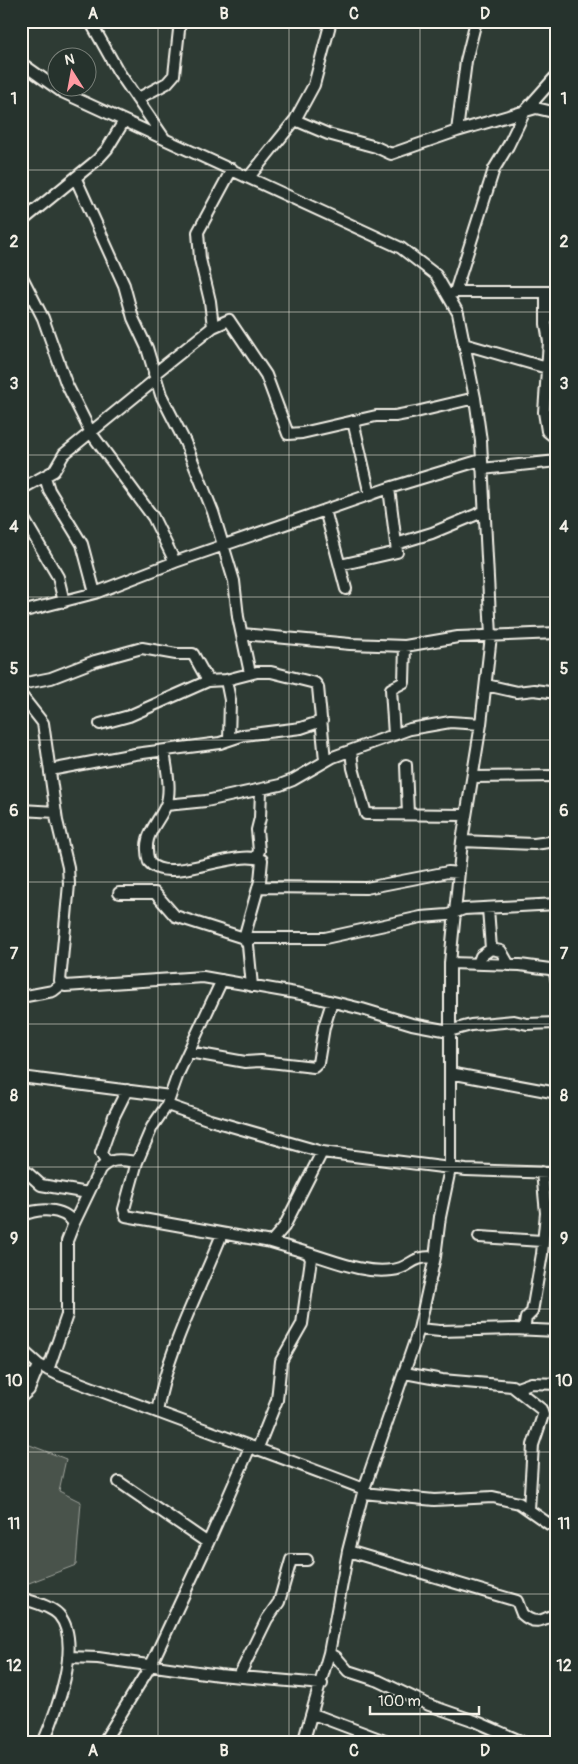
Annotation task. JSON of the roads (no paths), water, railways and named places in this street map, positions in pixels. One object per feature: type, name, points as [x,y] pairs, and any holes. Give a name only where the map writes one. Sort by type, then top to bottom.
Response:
[{"type":"street","points":[[90,21],[137,99],[164,138]]},
{"type":"street","points":[[137,99],[167,82],[174,75],[180,21]]},
{"type":"street","points":[[249,177],[295,120],[314,85],[331,21]]},
{"type":"street","points":[[457,131],[466,61],[476,21]]},
{"type":"street","points":[[21,63],[62,92],[401,248],[436,275],[452,293],[458,313],[475,398],[482,465],[491,636],[482,724],[462,841],[450,963],[450,1169],[440,1217],[435,1257],[419,1329],[363,1491],[348,1551],[322,1684],[303,1743]]},
{"type":"street","points":[[452,293],[494,169],[525,111],[557,75]]},
{"type":"street","points":[[295,120],[328,134],[376,147],[391,154],[457,131],[536,108],[557,112]]},
{"type":"street","points":[[21,222],[25,215],[76,179],[107,149],[124,120]]},
{"type":"street","points":[[213,327],[210,301],[200,259],[198,232],[232,169]]},
{"type":"street","points":[[76,179],[124,285],[133,318],[147,348],[161,395],[185,442],[224,545],[234,581],[250,673]]},
{"type":"street","points":[[21,275],[44,318],[66,382],[90,433],[153,517],[175,562]]},
{"type":"street","points":[[452,293],[551,292],[546,324],[552,368],[544,412],[547,431],[557,439]]},
{"type":"street","points":[[21,489],[54,471],[64,454],[213,327],[224,321],[233,323],[250,354],[266,375],[288,434],[302,433],[376,416],[394,416],[475,398]]},
{"type":"street","points":[[464,344],[552,368]]},
{"type":"street","points":[[352,421],[370,495]]},
{"type":"street","points":[[21,612],[94,593],[175,562],[389,488],[482,465],[557,460]]},
{"type":"street","points":[[45,477],[49,490],[82,544],[94,593]]},
{"type":"street","points":[[340,565],[397,552],[389,488]]},
{"type":"street","points":[[325,510],[346,589]]},
{"type":"street","points":[[396,544],[432,533],[484,511]]},
{"type":"street","points":[[21,514],[58,577],[64,602]]},
{"type":"street","points":[[242,634],[350,644],[405,646],[458,638],[557,633]]},
{"type":"street","points":[[394,735],[391,689],[404,682],[405,646]]},
{"type":"street","points":[[21,684],[51,678],[95,661],[142,648],[176,654],[193,654],[208,681]]},
{"type":"street","points":[[100,724],[129,716],[208,681],[226,680],[250,673],[284,674],[317,684],[325,760]]},
{"type":"street","points":[[226,680],[230,700],[229,740]]},
{"type":"street","points":[[486,685],[517,692],[534,690],[557,692]]},
{"type":"street","points":[[21,695],[43,723],[69,884],[62,984],[53,991],[21,997]]},
{"type":"street","points":[[50,770],[229,740],[244,735],[301,728],[322,721]]},
{"type":"street","points":[[166,805],[261,791],[293,780],[325,760],[430,724],[450,722],[482,724]]},
{"type":"street","points":[[164,751],[168,782],[166,805],[148,836],[148,858],[154,867],[173,870],[256,858],[263,863],[244,938],[248,945],[252,986]]},
{"type":"street","points":[[351,751],[353,768],[366,814],[466,815]]},
{"type":"street","points":[[406,765],[408,814]]},
{"type":"street","points":[[473,777],[557,776]]},
{"type":"street","points":[[256,858],[259,851],[257,830],[260,818],[261,791]]},
{"type":"street","points":[[21,810],[56,812]]},
{"type":"street","points":[[462,841],[534,844],[557,841]]},
{"type":"street","points":[[258,887],[366,888],[448,872],[459,873]]},
{"type":"street","points":[[119,893],[155,893],[175,916],[244,938],[313,939],[338,936],[391,923],[455,912],[557,904]]},
{"type":"street","points":[[488,908],[491,950]]},
{"type":"street","points":[[478,964],[482,956],[491,950],[501,951],[509,965]]},
{"type":"street","points":[[450,963],[509,965],[556,970],[557,982]]},
{"type":"street","points":[[62,984],[65,986],[189,977],[222,980],[332,1002],[412,1024],[450,1031],[472,1025],[514,1021],[527,1024],[557,1022]]},
{"type":"street","points":[[222,980],[178,1074],[169,1101],[152,1127],[137,1162],[124,1209],[126,1216],[271,1242],[362,1268],[383,1271],[404,1267],[418,1257],[435,1257]]},
{"type":"street","points":[[189,1052],[245,1062],[261,1061],[314,1067],[318,1063],[324,1028],[332,1002]]},
{"type":"street","points":[[450,1073],[557,1093]]},
{"type":"street","points":[[21,1077],[127,1090],[169,1101],[210,1120],[322,1152],[450,1169],[557,1173]]},
{"type":"street","points":[[106,1162],[101,1153],[114,1116],[127,1090]]},
{"type":"street","points":[[271,1242],[284,1227],[322,1152]]},
{"type":"street","points":[[21,1397],[29,1390],[41,1370],[67,1315],[67,1241],[88,1193],[106,1162],[112,1160],[137,1162]]},
{"type":"street","points":[[21,1167],[41,1185],[88,1193]]},
{"type":"street","points":[[524,1330],[526,1318],[532,1312],[546,1213],[542,1172]]},
{"type":"street","points":[[21,1216],[32,1212],[48,1210],[64,1215],[74,1223]]},
{"type":"street","points":[[157,1412],[164,1375],[176,1341],[222,1234]]},
{"type":"street","points":[[480,1237],[542,1241]]},
{"type":"street","points":[[103,1743],[150,1665],[277,1400],[281,1361],[288,1345],[302,1324],[311,1260],[308,1253]]},
{"type":"street","points":[[419,1329],[440,1331],[557,1331]]},
{"type":"street","points":[[21,1348],[41,1370],[253,1448],[308,1466],[363,1491],[434,1500],[493,1496],[518,1502],[549,1524],[557,1526]]},
{"type":"street","points":[[21,1376],[41,1370]]},
{"type":"street","points":[[405,1373],[442,1380],[517,1388],[531,1383],[557,1384]]},
{"type":"street","points":[[517,1388],[541,1409],[544,1415],[533,1445],[529,1509]]},
{"type":"street","points":[[119,1482],[208,1543]]},
{"type":"street","points":[[348,1551],[517,1601],[522,1614],[536,1622],[543,1622],[557,1613]]},
{"type":"street","points":[[239,1676],[266,1620],[279,1602],[291,1560],[307,1560]]},
{"type":"street","points":[[21,1598],[50,1609],[59,1615],[69,1633],[68,1657],[55,1716],[43,1743]]},
{"type":"street","points":[[329,1653],[336,1657],[348,1671],[378,1681],[429,1705],[484,1724],[525,1743]]},
{"type":"street","points":[[68,1657],[98,1658],[239,1676],[322,1684]]},
{"type":"street","points":[[313,1714],[390,1743]]}]
